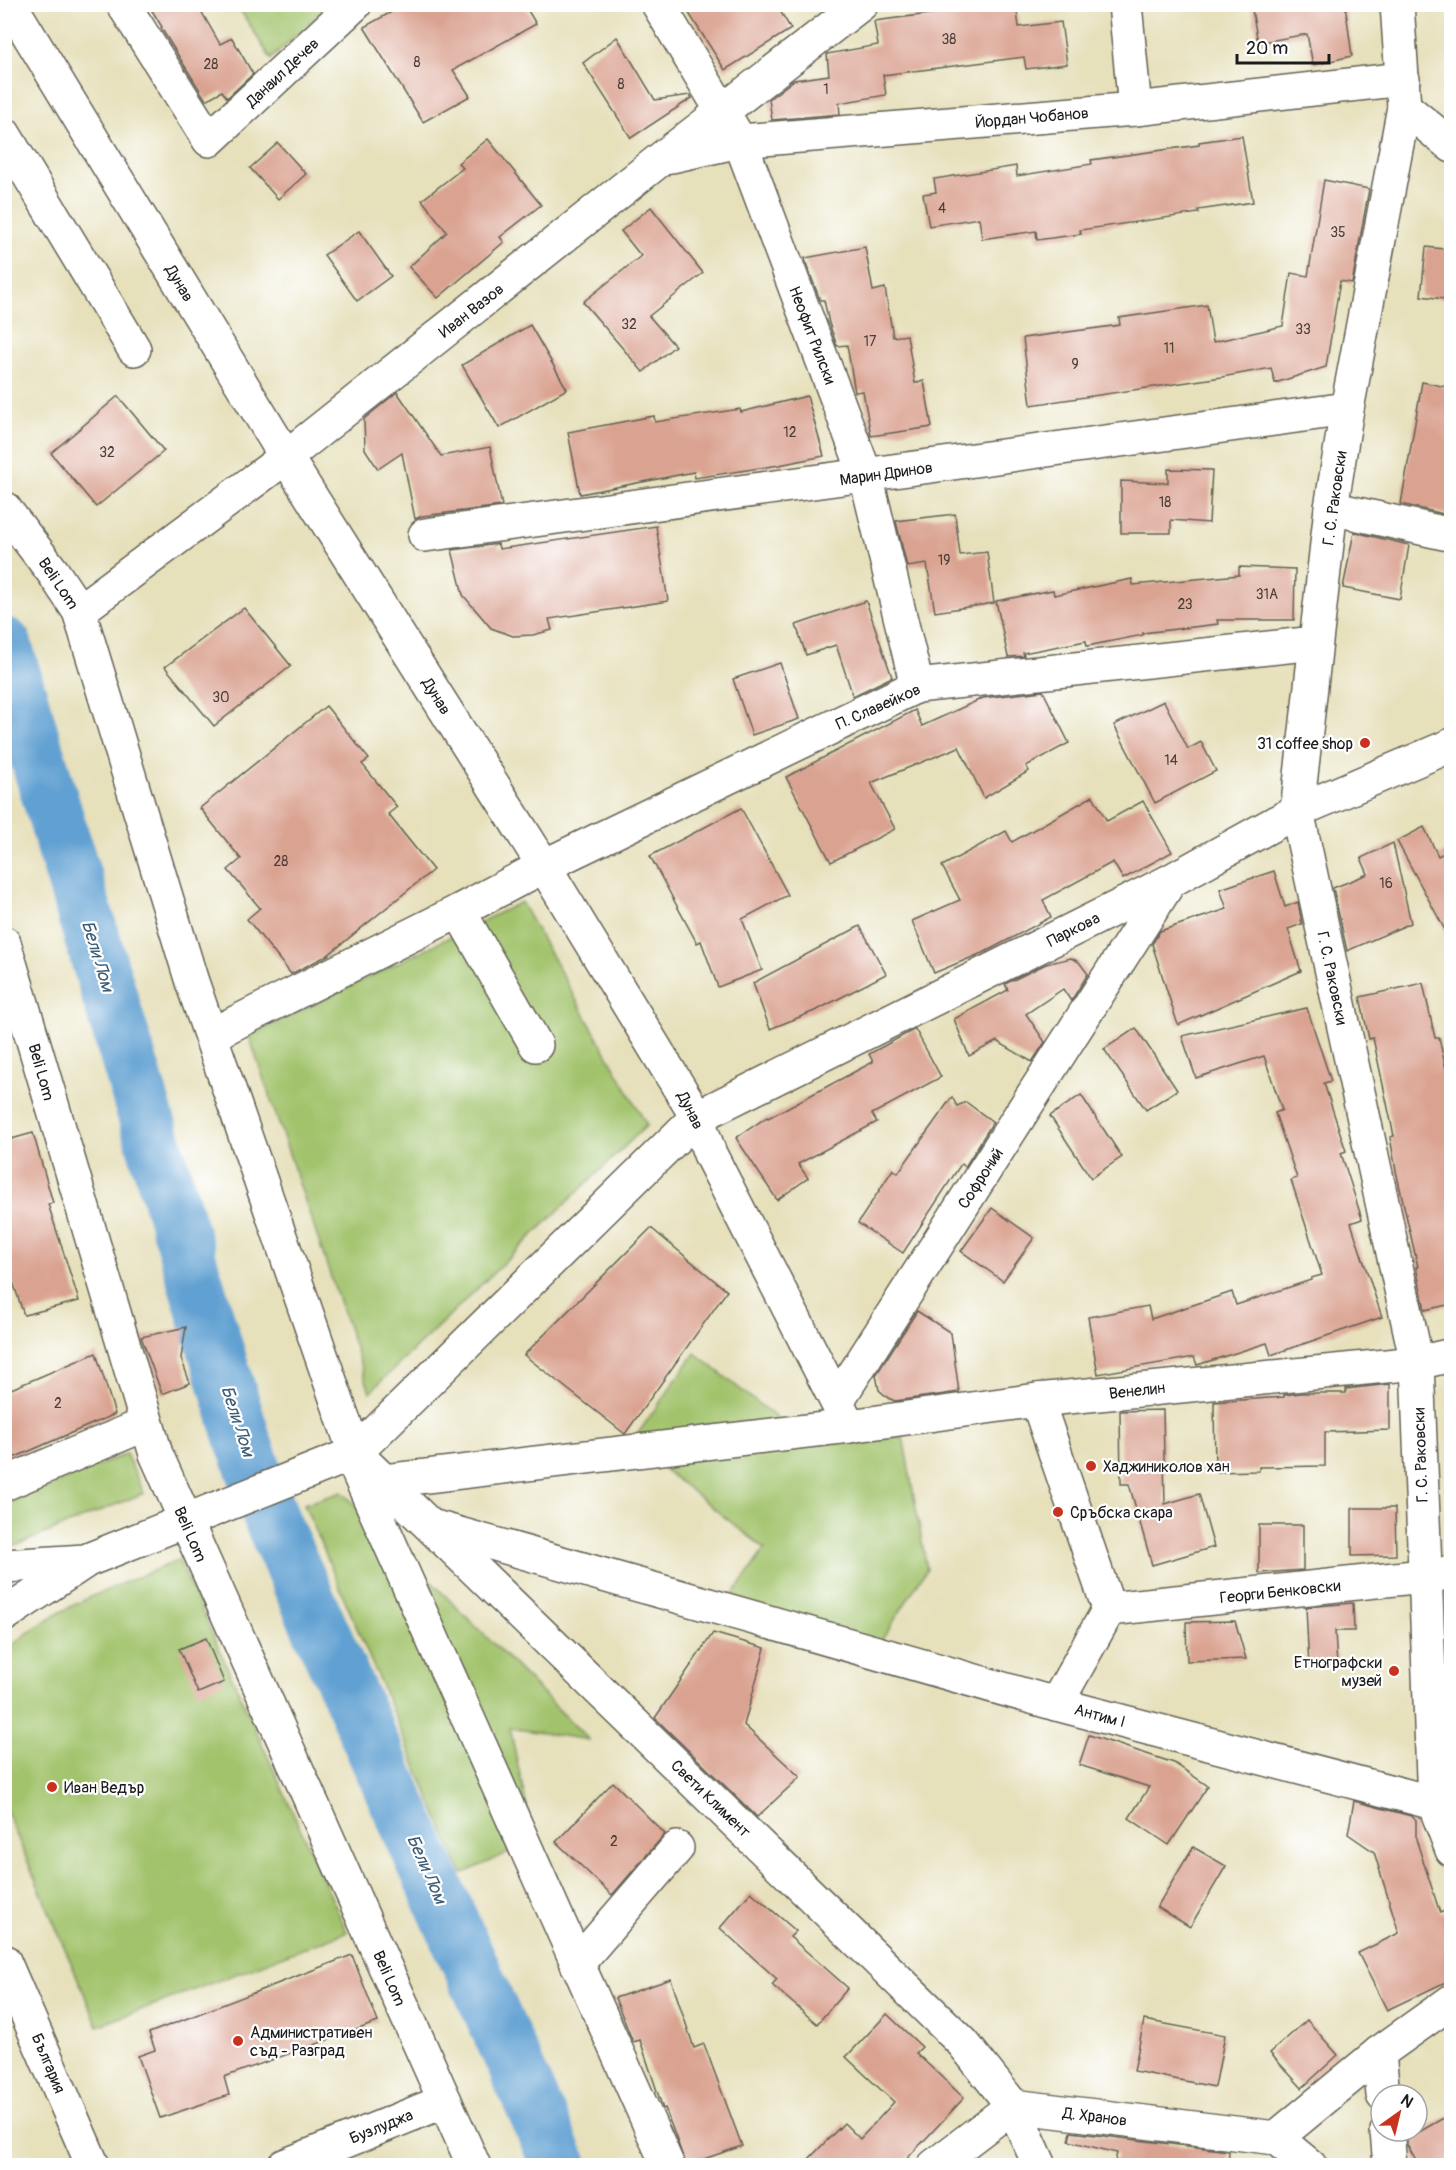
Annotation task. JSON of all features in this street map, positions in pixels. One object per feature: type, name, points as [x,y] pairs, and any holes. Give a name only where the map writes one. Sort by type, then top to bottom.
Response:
[{"type":"street","name":"Дунав","points":[[10,4],[286,457],[543,866],[697,1117],[710,1154],[843,1414]]},
{"type":"street","name":"Данаил Дечев","points":[[123,4],[209,140],[355,4]]},
{"type":"street","name":"Неофит Рилски","points":[[658,4],[740,141],[866,476],[917,686]]},
{"type":"street","name":"Иван Вазов","points":[[79,611],[286,457],[662,158],[861,4]]},
{"type":"street","points":[[1125,4],[1135,109]]},
{"type":"street","name":"Г. С. Раковски","points":[[1397,4],[1404,93],[1331,508],[1314,643],[1297,811],[1417,1363],[1438,1574],[1434,1803],[1452,1850]]},
{"type":"street","points":[[1404,93],[1452,146]]},
{"type":"street","name":"Йордан Чобанов","points":[[662,158],[740,141],[1135,109],[1404,93]]},
{"type":"street","points":[[4,134],[134,349]]},
{"type":"street","name":"Марин Дринов","points":[[425,535],[1347,410]]},
{"type":"street","name":"Beli Lom","points":[[4,508],[53,572],[79,611],[192,982],[353,1454],[577,1964]]},
{"type":"street","points":[[1331,508],[1452,535]]},
{"type":"street","name":"П. Славейков","points":[[211,1035],[459,911],[543,866],[917,686],[1314,643]]},
{"type":"street","name":"Паркова","points":[[353,1454],[697,1117],[1170,880],[1297,811],[1452,745]]},
{"type":"street","name":"Софроний","points":[[843,1414],[1170,880]]},
{"type":"street","points":[[459,911],[536,1045]]},
{"type":"street","name":"Beli Lom","points":[[4,943],[156,1454],[445,2101]]},
{"type":"street","name":"Венелин","points":[[384,1481],[843,1414],[1037,1400],[1417,1363],[1452,1355]]},
{"type":"street","points":[[1037,1400],[1109,1609],[1056,1704]]},
{"type":"street","points":[[4,1484],[146,1424]]},
{"type":"street","points":[[4,1615],[85,1561],[353,1454]]},
{"type":"street","name":"Свети Климент","points":[[353,1454],[431,1526],[963,2043],[1013,2106],[1040,2166]]},
{"type":"street","name":"Антим I","points":[[431,1526],[1056,1704],[1434,1803]]},
{"type":"street","points":[[4,1566],[85,1561]]},
{"type":"street","name":"Георги Бенковски","points":[[1109,1609],[1438,1574]]},
{"type":"street","points":[[668,2166],[577,1964],[677,1848]]},
{"type":"street","name":"България","points":[[4,1960],[93,2166]]},
{"type":"street","points":[[1310,2166],[1276,2138],[1379,2053],[1452,2001]]},
{"type":"street","points":[[1379,2053],[1382,2083]]},
{"type":"street","points":[[445,2101],[474,2166]]},
{"type":"street","name":"Бузлуджа","points":[[284,2166],[445,2101]]},
{"type":"street","points":[[934,2166],[1013,2106]]},
{"type":"street","name":"Д. Хранов","points":[[1013,2106],[1276,2138]]},
{"type":"street","points":[[1388,2143],[1390,2166]]},
{"type":"green space","points":[[237,5],[329,5],[271,59]]},
{"type":"green space","points":[[521,902],[647,1125],[370,1392],[249,1036]]},
{"type":"green space","points":[[695,1353],[809,1444],[903,1436],[927,1569],[878,1646],[729,1600],[765,1549],[631,1443]]},
{"type":"green space","points":[[126,1454],[144,1493],[20,1544],[5,1547],[5,1504]]},
{"type":"green space","points":[[342,1492],[589,1740],[510,1728],[534,1841],[462,1874],[304,1504]]},
{"type":"green space","points":[[179,1560],[347,1932],[98,2026],[5,1808],[4,1653],[43,1622],[65,1610],[110,1588]]},
{"type":"building","points":[[148,4],[197,4],[220,44],[232,38],[253,74],[227,98],[222,91],[206,100]]},
{"type":"building","points":[[406,4],[524,4],[536,24],[453,70],[470,96],[423,122],[364,27]]},
{"type":"building","points":[[683,4],[776,4],[791,29],[725,70]]},
{"type":"building","points":[[1016,4],[1019,27],[1061,22],[1067,64],[1026,69],[1024,57],[883,75],[886,95],[839,103],[840,114],[772,120],[769,99],[794,80],[829,75],[827,54],[878,45],[874,21]]},
{"type":"building","points":[[1251,4],[1345,4],[1352,56],[1313,65],[1307,34],[1258,43]]},
{"type":"building","points":[[617,37],[655,100],[690,95],[692,98],[631,138],[583,63]]},
{"type":"building","points":[[1242,136],[1253,202],[1198,210],[1199,213],[1080,230],[1081,234],[1037,240],[1036,231],[982,239],[979,218],[929,226],[923,194],[936,192],[934,179],[1016,166],[1017,176],[1092,164],[1091,160],[1199,145],[1199,142]]},
{"type":"building","points":[[488,139],[541,205],[500,237],[504,242],[438,298],[409,267],[447,232],[422,200],[463,168],[458,163]]},
{"type":"building","points":[[278,143],[306,174],[278,199],[250,168]]},
{"type":"building","points":[[1324,180],[1369,189],[1352,283],[1340,281],[1326,367],[1275,383],[1271,368],[1031,405],[1023,338],[1120,325],[1119,318],[1207,305],[1213,342],[1283,326],[1291,273],[1308,276]]},
{"type":"building","points":[[651,207],[703,273],[649,316],[675,346],[643,372],[583,302],[641,256],[621,231]]},
{"type":"building","points":[[359,231],[391,276],[357,301],[324,255]]},
{"type":"building","points":[[865,247],[873,291],[885,288],[893,337],[907,335],[915,383],[924,381],[932,427],[871,436],[863,391],[855,392],[847,345],[837,346],[824,300],[820,300],[806,263],[805,258]]},
{"type":"building","points":[[1426,247],[1452,250],[1452,300],[1421,296]]},
{"type":"building","points":[[530,325],[567,389],[499,428],[462,365]]},
{"type":"building","points":[[1422,382],[1452,388],[1452,516],[1401,504]]},
{"type":"building","points":[[397,392],[441,456],[490,447],[502,506],[422,516],[415,519],[402,453],[378,469],[365,449],[364,419]]},
{"type":"building","points":[[118,396],[164,451],[96,507],[51,453]]},
{"type":"building","points":[[807,396],[824,456],[695,478],[694,472],[580,494],[568,432],[654,416],[655,422],[740,409],[741,412]]},
{"type":"building","points":[[1168,469],[1212,470],[1209,523],[1171,520],[1171,533],[1121,533],[1121,481],[1168,483]]},
{"type":"building","points":[[955,514],[960,555],[987,552],[994,603],[935,612],[927,564],[907,567],[896,521]]},
{"type":"building","points":[[656,526],[668,601],[549,619],[552,630],[533,635],[513,636],[491,628],[463,595],[452,550],[498,544],[499,549]]},
{"type":"building","points":[[1354,532],[1409,545],[1400,599],[1343,588]]},
{"type":"building","points":[[1239,567],[1295,569],[1294,620],[1217,620],[1218,624],[1143,633],[1143,635],[1087,646],[1086,641],[1023,653],[1024,656],[1008,657],[996,601],[1053,590],[1054,595],[1132,579],[1133,585],[1239,575]]},
{"type":"building","points":[[866,601],[892,677],[853,696],[836,645],[806,655],[796,625]]},
{"type":"building","points":[[244,608],[291,666],[214,726],[165,667]]},
{"type":"building","points":[[780,663],[799,719],[752,735],[733,679]]},
{"type":"building","points":[[1043,691],[1069,743],[1026,766],[1029,771],[984,798],[959,747],[871,783],[895,829],[831,862],[786,777],[915,710],[922,726],[983,698]]},
{"type":"building","points":[[1164,701],[1188,749],[1201,742],[1216,771],[1155,803],[1114,725]]},
{"type":"building","points":[[326,706],[369,759],[362,764],[397,807],[388,814],[433,870],[328,955],[291,974],[247,919],[260,908],[228,870],[241,859],[200,808]]},
{"type":"building","points":[[1093,796],[1107,821],[1143,801],[1172,852],[1123,879],[1113,862],[1043,900],[1051,917],[987,951],[934,973],[912,921],[960,900],[942,866],[1006,831],[1012,842]]},
{"type":"building","points":[[741,808],[788,895],[742,919],[762,970],[718,987],[701,941],[697,943],[650,856]]},
{"type":"building","points":[[1424,827],[1438,856],[1452,849],[1452,943],[1397,841]]},
{"type":"building","points":[[1393,843],[1411,923],[1347,951],[1333,888],[1368,874],[1361,858]]},
{"type":"building","points":[[1274,871],[1285,907],[1298,902],[1302,924],[1288,929],[1301,971],[1178,1025],[1152,944],[1160,931],[1227,909],[1220,889]]},
{"type":"building","points":[[860,926],[886,974],[817,1010],[770,1029],[753,983]]},
{"type":"building","points":[[1071,958],[1079,962],[1088,974],[1071,1001],[1063,989],[1026,1014],[1045,1042],[1032,1062],[997,1041],[969,1056],[954,1019],[1008,990],[1005,984],[1046,964]]},
{"type":"building","points":[[1423,983],[1435,1038],[1439,1038],[1452,1095],[1452,1304],[1425,1310],[1416,1267],[1418,1267],[1396,1171],[1390,1137],[1394,1136],[1373,1038],[1369,1039],[1360,997]]},
{"type":"building","points":[[1307,1008],[1331,1081],[1324,1083],[1346,1151],[1341,1153],[1362,1219],[1351,1223],[1382,1317],[1271,1355],[1267,1343],[1197,1365],[1194,1357],[1098,1374],[1088,1317],[1148,1306],[1151,1319],[1232,1292],[1236,1305],[1322,1275],[1291,1180],[1297,1178],[1275,1113],[1282,1110],[1264,1056],[1196,1078],[1182,1036]]},
{"type":"building","points":[[1136,1028],[1177,1090],[1146,1110],[1104,1049]]},
{"type":"building","points":[[915,1029],[941,1077],[872,1114],[877,1122],[798,1164],[808,1178],[777,1200],[736,1138],[767,1117],[873,1062],[869,1054]]},
{"type":"building","points":[[1081,1095],[1122,1157],[1091,1178],[1050,1116]]},
{"type":"building","points":[[952,1097],[957,1106],[966,1102],[993,1122],[965,1167],[961,1164],[903,1253],[858,1223],[893,1169],[898,1173]]},
{"type":"building","points":[[33,1133],[53,1203],[48,1204],[79,1301],[24,1315],[4,1255],[4,1141]]},
{"type":"building","points":[[992,1208],[1034,1238],[1003,1281],[961,1251]]},
{"type":"building","points":[[651,1228],[727,1291],[625,1434],[524,1355]]},
{"type":"building","points":[[917,1311],[951,1333],[959,1392],[895,1401],[879,1390],[876,1375]]},
{"type":"building","points":[[186,1327],[181,1358],[190,1383],[162,1394],[141,1337]]},
{"type":"building","points":[[96,1353],[115,1414],[4,1462],[4,1392]]},
{"type":"building","points":[[1390,1384],[1390,1430],[1325,1432],[1325,1466],[1259,1467],[1259,1471],[1215,1472],[1214,1402],[1284,1397],[1284,1395],[1301,1393],[1346,1393],[1346,1389]]},
{"type":"building","points":[[1163,1410],[1165,1504],[1199,1494],[1214,1547],[1152,1565],[1129,1484],[1121,1484],[1120,1411]]},
{"type":"building","points":[[1352,1508],[1395,1508],[1396,1555],[1352,1556]]},
{"type":"building","points":[[1259,1525],[1303,1525],[1303,1570],[1259,1573]]},
{"type":"building","points":[[1353,1603],[1354,1631],[1335,1631],[1337,1666],[1309,1668],[1306,1607]]},
{"type":"building","points":[[1235,1621],[1246,1659],[1187,1661],[1186,1622]]},
{"type":"building","points":[[713,1633],[765,1648],[744,1725],[800,1777],[757,1817],[655,1718]]},
{"type":"building","points":[[206,1638],[224,1682],[198,1693],[179,1649]]},
{"type":"building","points":[[1089,1735],[1174,1763],[1208,1786],[1169,1845],[1129,1818],[1149,1787],[1079,1765]]},
{"type":"building","points":[[613,1782],[665,1834],[612,1895],[556,1842]]},
{"type":"building","points":[[1354,1801],[1411,1816],[1416,1820],[1416,1839],[1440,1913],[1452,1908],[1452,1979],[1387,2010],[1358,1953],[1399,1933],[1374,1852],[1348,1834]]},
{"type":"building","points":[[1193,1847],[1226,1866],[1190,1927],[1157,1907]]},
{"type":"building","points":[[751,1892],[796,1931],[790,1937],[848,1988],[817,2024],[772,1985],[777,1979],[720,1928]]},
{"type":"building","name":"Административен съд - Разград","points":[[352,1955],[378,2022],[224,2077],[229,2095],[160,2118],[138,2056],[155,2050],[149,2033]]},
{"type":"building","points":[[671,1979],[694,2048],[704,2044],[742,2146],[686,2165],[665,2108],[663,2109],[640,2040],[633,2042],[615,1998]]},
{"type":"building","points":[[887,2014],[922,2047],[916,2053],[964,2098],[900,2166],[802,2166],[844,2123],[860,2139],[894,2102],[846,2057]]},
{"type":"building","points":[[1144,2020],[1225,2035],[1215,2087],[1134,2071]]},
{"type":"building","points":[[1307,2020],[1338,2055],[1302,2088],[1270,2053]]},
{"type":"building","points":[[1452,2113],[1452,2159],[1441,2166],[1419,2166],[1407,2145],[1407,2143],[1429,2143],[1429,2126]]},
{"type":"building","points":[[1071,2132],[1229,2151],[1228,2166],[1114,2166],[1117,2153],[1069,2141]]},
{"type":"waterway","name":"Бели Лом","points":[[4,645],[243,1440],[273,1523],[560,2166]]},
{"type":"place","name":"31 coffee shop","points":[[1365,743]]},
{"type":"place","name":"Хаджиниколов хан","points":[[1091,1466]]},
{"type":"place","name":"Сръбска скара","points":[[1058,1512]]},
{"type":"place","name":"Етнографски музей","points":[[1394,1671]]},
{"type":"place","name":"Иван Ведър","points":[[52,1787]]},
{"type":"place","name":"Административен съд - Разград","points":[[238,2041]]}]
